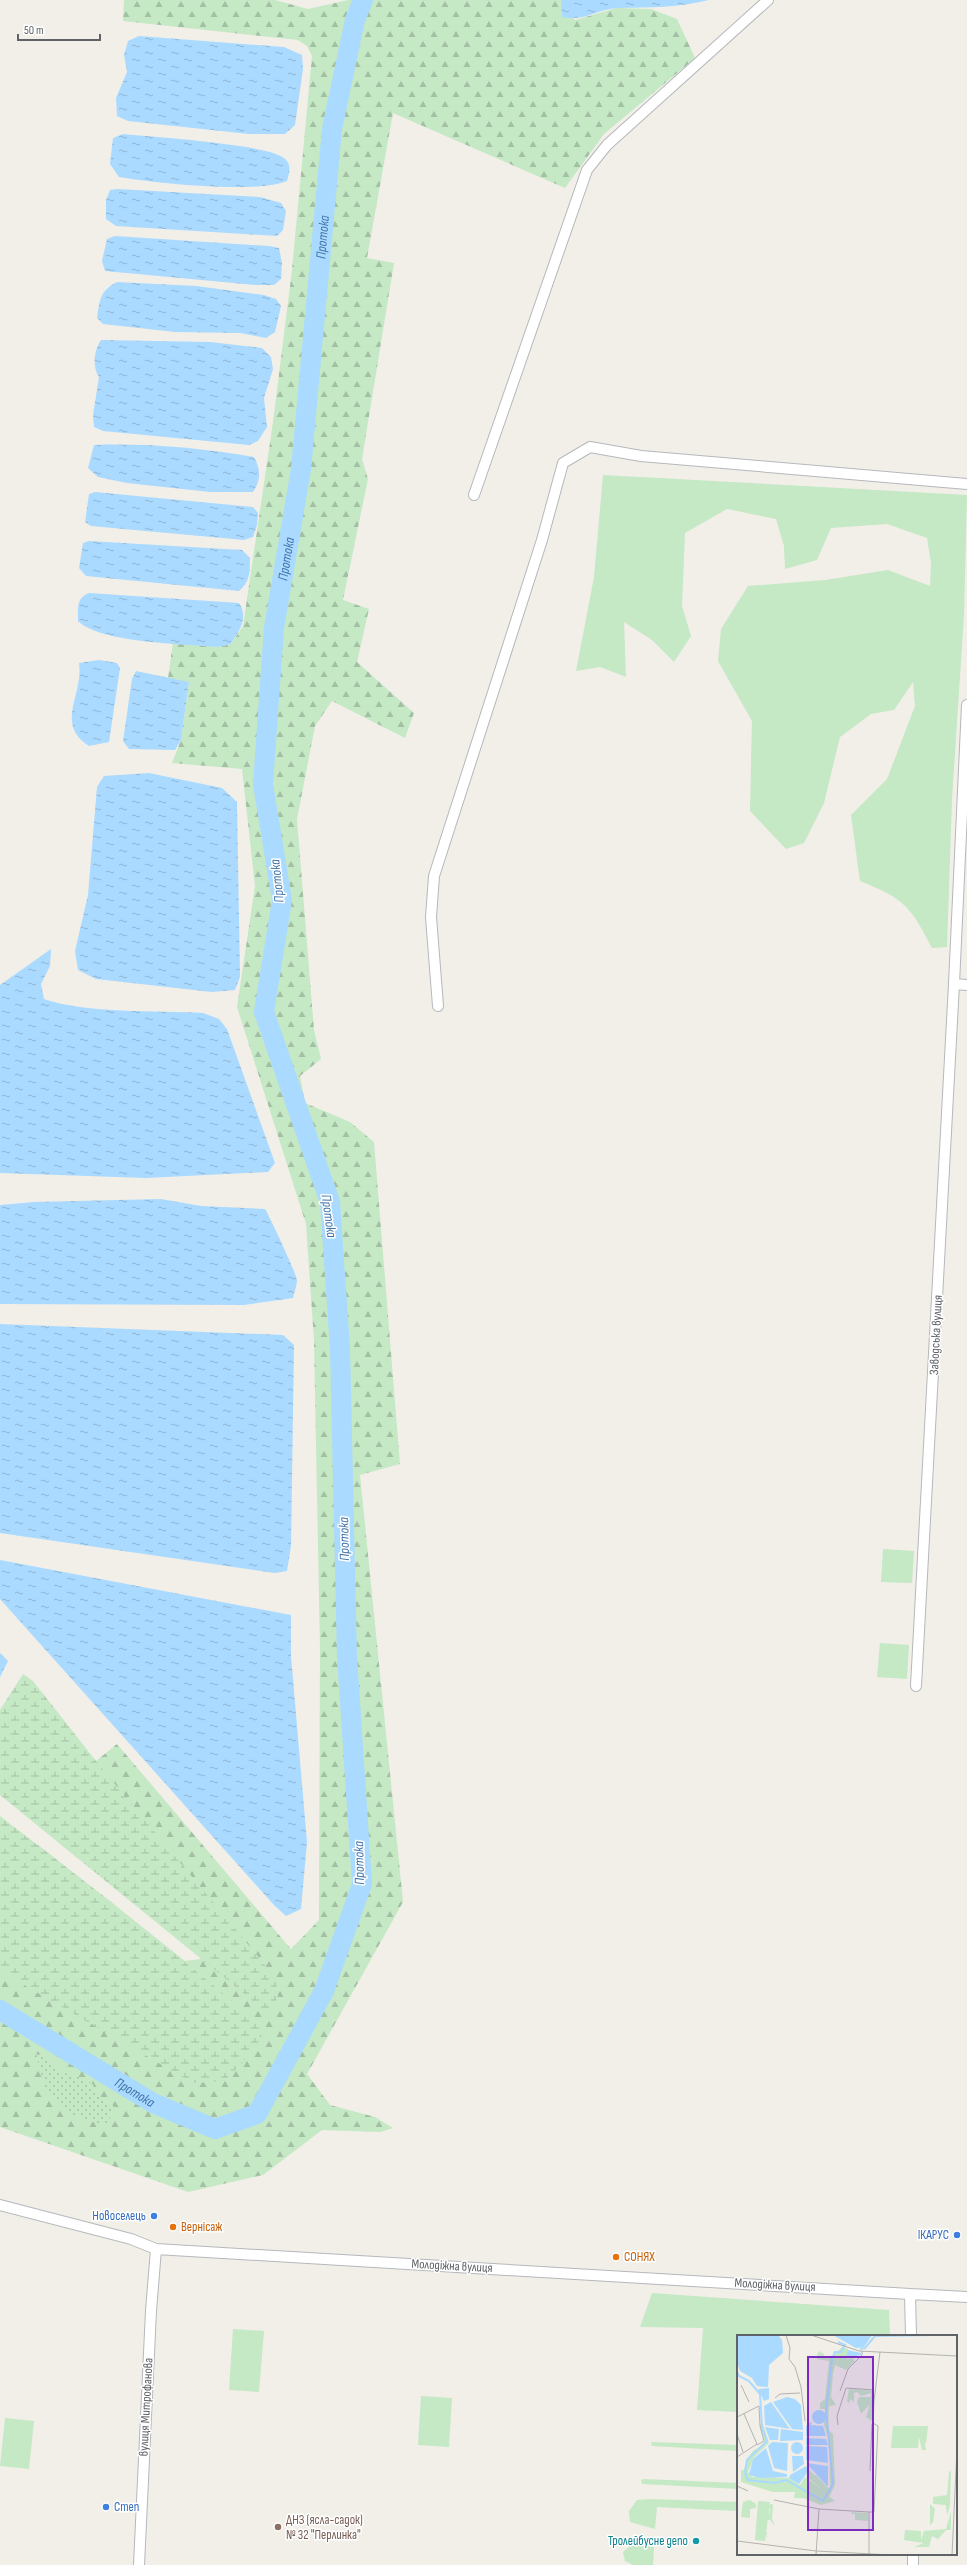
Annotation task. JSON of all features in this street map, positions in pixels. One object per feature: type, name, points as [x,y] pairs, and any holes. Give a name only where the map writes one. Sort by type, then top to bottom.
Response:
[{"type":"street","points":[[474,495],[587,170],[607,145],[768,0]]},
{"type":"street","points":[[438,1006],[431,917],[434,876],[542,540],[563,463],[590,447],[641,456],[967,484]]},
{"type":"street","name":"Заводська вулиця","points":[[916,1686],[954,984],[967,705]]},
{"type":"street","points":[[954,984],[967,985]]},
{"type":"street","name":"Молодіжна вулиця","points":[[0,2205],[131,2239],[156,2249],[910,2294]]},
{"type":"street","name":"вулиця Митрофанова","points":[[139,2565],[151,2311],[156,2249]]},
{"type":"street","points":[[911,2335],[910,2294],[967,2297]]},
{"type":"street","points":[[912,2565],[913,2555]]},
{"type":"green space","points":[[124,0],[275,0],[308,9],[348,0],[561,0],[561,4],[575,20],[617,8],[651,9],[677,19],[695,58],[604,134],[565,188],[393,113],[367,258],[394,263],[362,459],[368,479],[343,600],[369,609],[357,662],[414,713],[405,738],[332,701],[315,726],[297,819],[314,1030],[321,1059],[300,1076],[305,1103],[350,1122],[374,1142],[400,1464],[360,1475],[403,1902],[307,2074],[330,2105],[375,2117],[393,2128],[380,2132],[322,2130],[263,2175],[188,2192],[0,2127],[0,1971],[18,1981],[37,1844],[185,1961],[201,1959],[75,1768],[96,1761],[117,1744],[291,1949],[319,1920],[320,1648],[314,1341],[306,1224],[237,1007],[255,886],[242,769],[172,763],[181,740],[189,683],[168,678],[173,642],[218,647],[231,644],[243,626],[273,422],[292,270],[312,56],[307,46],[298,40],[123,21]]},
{"type":"green space","points":[[603,475],[967,495],[964,615],[952,799],[947,947],[932,948],[918,922],[904,905],[887,893],[860,881],[851,815],[887,779],[915,706],[913,682],[894,710],[871,714],[840,737],[824,803],[804,843],[786,849],[750,811],[752,721],[718,661],[721,629],[748,586],[825,580],[888,570],[930,586],[931,563],[927,538],[887,524],[831,528],[817,560],[785,569],[784,546],[776,519],[727,509],[685,533],[682,606],[691,636],[674,662],[652,640],[624,622],[626,677],[600,667],[576,671],[594,577]]},
{"type":"green space","points":[[883,1549],[914,1551],[912,1583],[881,1582]]},
{"type":"green space","points":[[880,1643],[909,1645],[907,1679],[877,1677]]},
{"type":"green space","points":[[23,1674],[33,1681],[96,1761],[275,1977],[278,1995],[270,2015],[0,1795],[0,1710]]},
{"type":"green space","points":[[0,1816],[110,1901],[263,2026],[256,2049],[224,2081],[193,2083],[0,1971]]},
{"type":"green space","points":[[36,2054],[50,2060],[65,2073],[85,2079],[95,2086],[93,2092],[116,2108],[105,2126],[73,2115],[45,2088]]},
{"type":"green space","points":[[652,2293],[889,2310],[890,2335],[737,2335],[737,2412],[697,2410],[703,2328],[640,2327]]},
{"type":"green space","points":[[233,2329],[264,2331],[259,2392],[229,2390]]},
{"type":"green space","points":[[421,2396],[452,2398],[449,2447],[418,2445]]},
{"type":"green space","points":[[5,2418],[34,2421],[29,2469],[0,2466]]},
{"type":"green space","points":[[651,2442],[737,2445],[737,2451],[652,2446]]},
{"type":"green space","points":[[641,2480],[737,2483],[737,2489],[642,2484]]},
{"type":"green space","points":[[651,2499],[737,2502],[737,2511],[657,2507],[655,2529],[630,2522],[629,2511],[637,2500]]},
{"type":"green space","points":[[631,2545],[654,2547],[653,2565],[633,2565],[625,2561],[623,2552]]},
{"type":"water","points":[[561,0],[709,0],[675,6],[610,9],[584,17],[570,18],[562,17]]},
{"type":"water","points":[[139,36],[284,47],[302,55],[303,69],[295,125],[285,134],[249,134],[128,121],[117,116],[116,98],[127,72],[124,55],[128,41]]},
{"type":"water","points":[[123,134],[209,142],[258,149],[275,154],[285,159],[289,164],[289,175],[287,181],[272,185],[253,187],[204,186],[119,177],[110,164],[113,138]]},
{"type":"water","points":[[117,189],[260,197],[281,203],[286,211],[283,230],[277,236],[116,226],[106,219],[106,200],[110,190]]},
{"type":"water","points":[[115,236],[269,246],[279,248],[282,263],[281,279],[274,285],[255,285],[105,271],[102,261],[107,239]]},
{"type":"water","points":[[117,282],[196,286],[264,295],[276,299],[281,306],[275,332],[266,338],[240,333],[175,332],[103,324],[97,318],[100,301],[104,292],[111,285]]},
{"type":"water","points":[[101,340],[210,342],[262,348],[271,357],[273,369],[264,398],[267,427],[258,441],[249,445],[103,431],[94,427],[93,415],[99,377],[95,368],[95,353]]},
{"type":"water","points":[[94,445],[174,447],[254,457],[258,466],[259,479],[253,492],[210,492],[127,483],[98,477],[88,468]]},
{"type":"water","points":[[95,492],[253,507],[258,513],[257,525],[253,537],[244,540],[91,526],[85,522],[89,494]]},
{"type":"water","points":[[89,541],[242,550],[250,558],[249,576],[243,588],[239,591],[86,576],[79,568],[83,543]]},
{"type":"water","points":[[89,593],[239,603],[242,609],[243,619],[240,629],[231,644],[218,647],[123,638],[105,634],[89,628],[78,621],[78,608],[80,601]]},
{"type":"water","points":[[99,660],[117,663],[120,668],[109,742],[89,746],[79,737],[73,728],[73,708],[78,686],[79,663]]},
{"type":"water","points":[[136,671],[189,682],[181,740],[175,750],[129,749],[123,741],[132,679]]},
{"type":"water","points":[[149,773],[222,788],[237,802],[240,977],[235,990],[212,992],[96,979],[78,970],[75,951],[88,895],[97,787],[104,776]]},
{"type":"water","points":[[51,949],[50,966],[41,984],[44,999],[61,1004],[101,1009],[203,1013],[219,1019],[227,1029],[275,1163],[268,1172],[146,1178],[0,1173],[0,985]]},
{"type":"water","points":[[161,1199],[201,1206],[265,1209],[296,1275],[297,1282],[293,1298],[244,1305],[0,1304],[0,1205],[34,1202]]},
{"type":"water","points":[[0,1324],[283,1335],[294,1345],[291,1546],[287,1571],[275,1573],[0,1533]]},
{"type":"water","points":[[0,1560],[291,1615],[291,1656],[307,1842],[301,1909],[286,1916],[274,1905],[0,1599]]},
{"type":"water","points":[[0,1653],[8,1661],[0,1677]]},
{"type":"waterway","name":"Протока","points":[[0,2010],[153,2103],[215,2129],[257,2114],[324,1991],[362,1884],[347,1656],[340,1348],[330,1202],[264,1012],[282,900],[263,784],[274,628],[301,469],[332,129],[355,20],[363,0]]},
{"type":"place","name":"Новоселець","points":[[154,2216]]},
{"type":"place","name":"Вернісаж","points":[[173,2227]]},
{"type":"place","name":"ІКАРУС","points":[[957,2235]]},
{"type":"place","name":"СОНЯХ","points":[[616,2257]]},
{"type":"place","name":"Степ","points":[[106,2507]]},
{"type":"place","name":"ДНЗ (ясла-садок) № 32 \"Перлинка\"","points":[[278,2527]]},
{"type":"place","name":"Тролейбусне депо","points":[[696,2541]]}]
